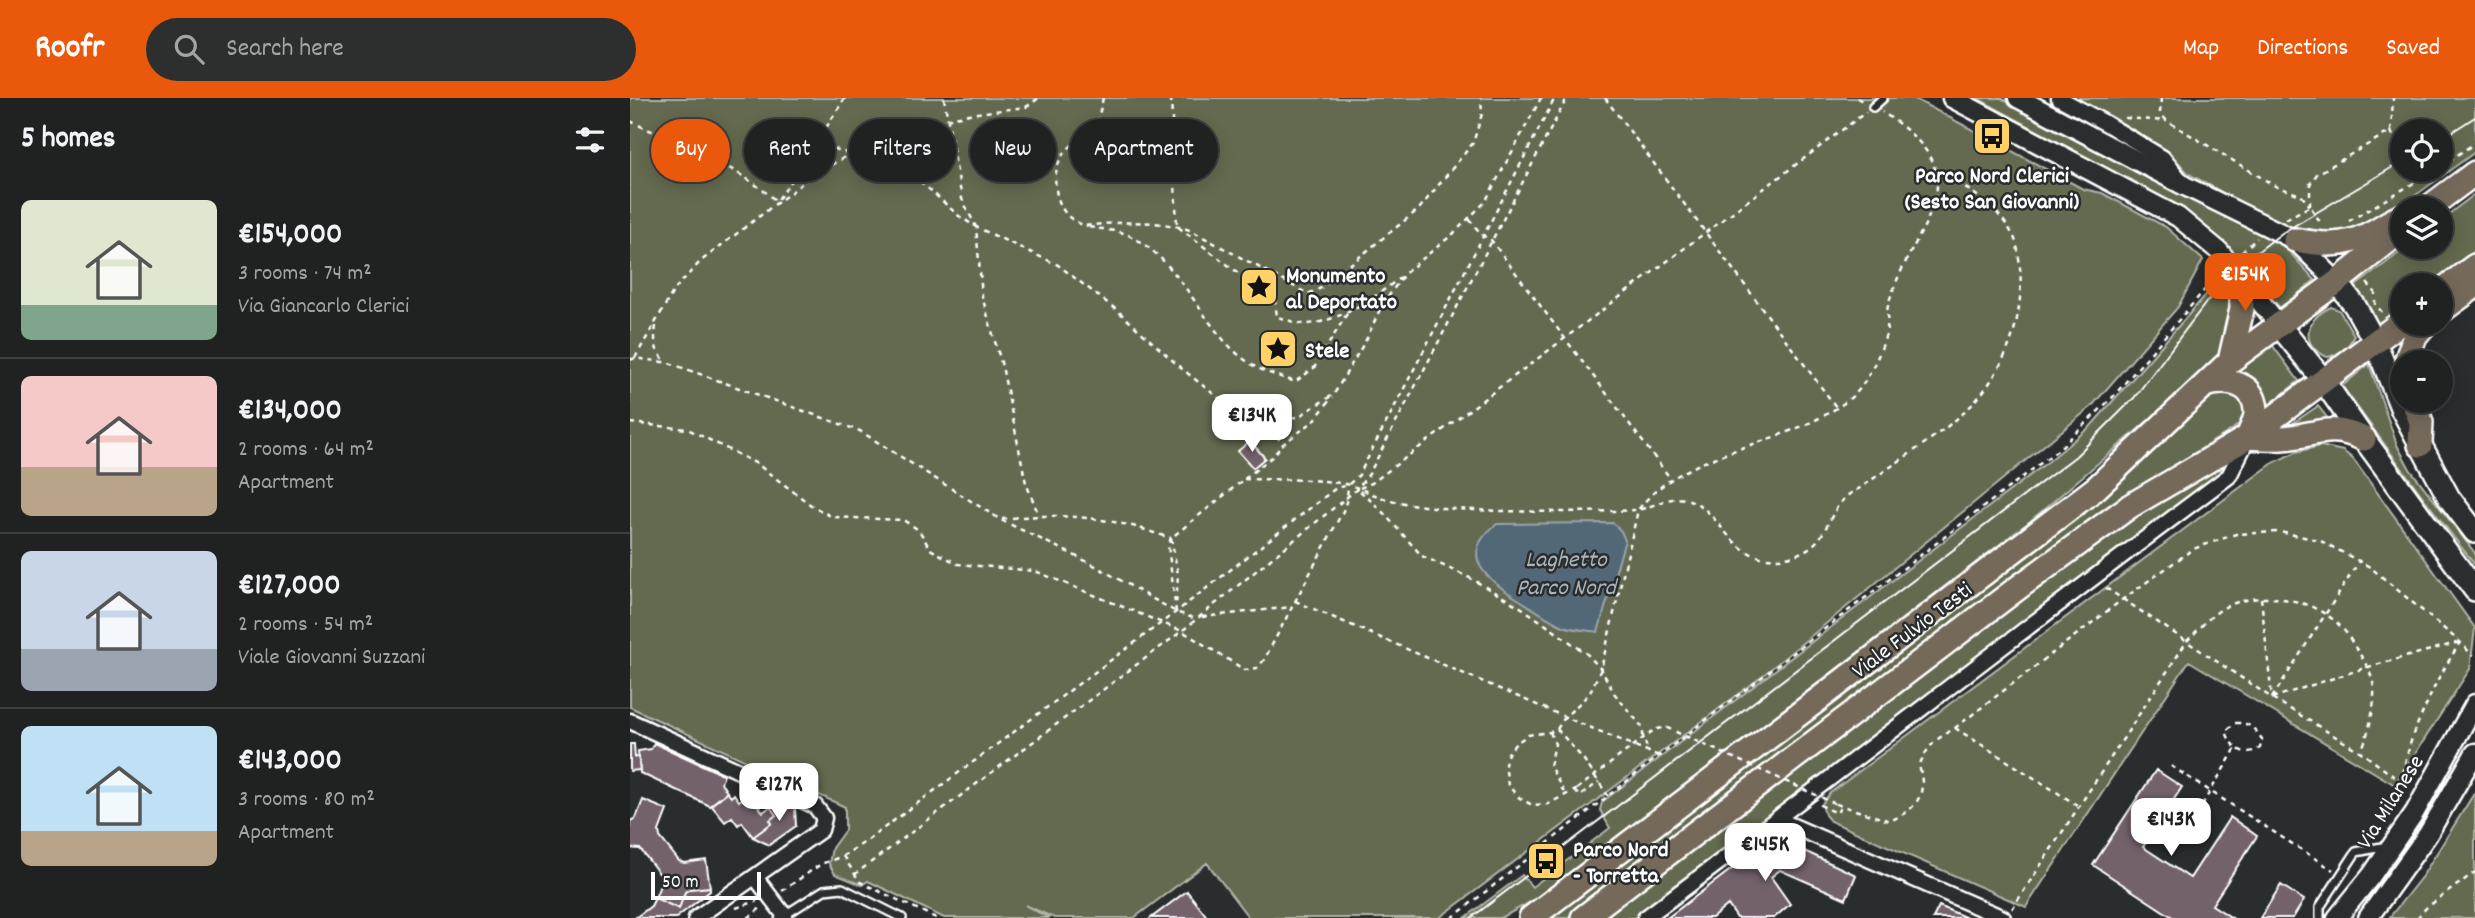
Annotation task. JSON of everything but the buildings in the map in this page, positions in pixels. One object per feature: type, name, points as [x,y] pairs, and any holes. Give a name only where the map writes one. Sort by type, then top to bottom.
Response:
[{"type":"main road","points":[[2444,196],[2475,173]]},
{"type":"main road","points":[[2295,240],[2325,245],[2341,243],[2367,235],[2390,223]]},
{"type":"main road","name":"Viale Fulvio Testi","points":[[1531,918],[2096,488],[2230,361],[2390,239]]},
{"type":"main road","points":[[2453,283],[2475,266]]},
{"type":"main road","points":[[2230,361],[2242,309],[2235,270]]},
{"type":"main road","points":[[2337,282],[2355,306],[2375,342],[2402,410],[2449,498],[2475,532]]},
{"type":"main road","points":[[2453,302],[2475,286]]},
{"type":"main road","points":[[2279,325],[2323,380],[2475,590]]},
{"type":"main road","name":"Viale Fulvio Testi","points":[[1583,918],[2018,587],[2130,506],[2248,437],[2375,342],[2390,325]]},
{"type":"main road","points":[[2208,384],[2228,381],[2248,391],[2256,409],[2248,437],[2281,438],[2325,429],[2340,430],[2364,439]]},
{"type":"main road","points":[[2418,413],[2421,422],[2420,445]]},
{"type":"street","points":[[1952,98],[2178,217],[2219,251],[2279,325]]},
{"type":"street","points":[[2018,98],[2185,186],[2295,240],[2337,282]]},
{"type":"street","points":[[2059,98],[2163,158],[2185,186]]},
{"type":"street","name":"Viale Fulvio Testi","points":[[1645,918],[2229,476],[2248,437]]},
{"type":"street","name":"Via Milanese","points":[[2337,918],[2415,812],[2475,704]]},
{"type":"street","points":[[630,721],[814,806],[824,818],[821,830],[696,918]]},
{"type":"street","points":[[2368,918],[2428,834],[2475,753]]},
{"type":"street","points":[[1777,819],[2007,914]]},
{"type":"street","points":[[755,877],[784,917]]},
{"type":"lane","points":[[1873,107],[1883,98]]},
{"type":"lane","points":[[2320,918],[2320,907],[2356,852],[2392,846]]},
{"type":"lane","points":[[784,917],[824,890],[842,888],[902,918]]},
{"type":"path","points":[[832,119],[845,98]]},
{"type":"path","points":[[944,98],[946,119],[1026,107],[1039,98]]},
{"type":"path","points":[[1103,98],[1096,128],[1063,154],[1054,175],[1058,196],[1067,215],[1084,226],[1125,234],[1148,249],[1173,269],[1231,347],[1255,367],[1295,382],[1314,368],[1348,312]]},
{"type":"path","points":[[1171,98],[1177,226],[1275,301],[1277,317],[1307,325],[1348,312],[1380,293],[1469,218],[1485,202],[1541,98]]},
{"type":"path","points":[[1084,226],[1119,222],[1177,226],[1190,230],[1308,294],[1321,288],[1358,260],[1419,209],[1473,143],[1482,114],[1480,98]]},
{"type":"path","points":[[773,897],[821,864],[844,856],[1176,612],[1336,488],[1348,485],[1359,475],[1555,98]]},
{"type":"path","points":[[854,875],[1182,631],[1357,489],[1369,474],[1567,98]]},
{"type":"path","points":[[1605,98],[1836,407]]},
{"type":"path","points":[[2161,98],[2160,113],[2167,121],[2277,187],[2301,195],[2323,227]]},
{"type":"path","points":[[2392,119],[2393,98]]},
{"type":"path","points":[[1357,489],[1372,483],[1873,107],[1899,124],[1916,140],[1930,158],[1938,188],[1936,203],[1895,284],[1888,305],[1887,331],[1873,365],[1856,393],[1816,421],[1690,468],[1670,478],[1646,500],[1638,510],[1601,669],[1589,694],[1558,729],[1550,733],[1528,735],[1512,748],[1505,764],[1506,779],[1518,797],[1532,805],[1548,804],[1566,796],[1654,730],[1665,727],[1836,804],[1890,821],[1908,813],[1916,804],[1923,779],[1919,766],[1927,748],[2193,549],[2236,534],[2279,532],[2319,540],[2360,560],[2460,642],[2473,656]]},
{"type":"path","points":[[2097,118],[2101,113],[2129,119],[2167,121]]},
{"type":"path","points":[[630,121],[710,158],[761,188],[776,201]]},
{"type":"path","points":[[2310,206],[2310,184],[2317,174],[2390,132]]},
{"type":"path","points":[[2453,158],[2475,143]]},
{"type":"path","points":[[635,358],[674,290],[701,261],[776,201],[849,155]]},
{"type":"path","points":[[956,169],[962,199],[976,228],[982,296],[1002,366],[1026,483],[1039,516]]},
{"type":"path","points":[[1244,479],[1348,485],[1391,500],[1472,510],[1638,510],[1669,499],[1682,498],[1693,501],[1704,509],[1727,536],[1742,548],[1760,556],[1774,558],[1813,547],[1832,513],[1850,492],[1860,488],[1960,416],[1985,389],[2003,359],[2016,329],[2022,290],[2015,240],[1984,199],[1934,169]]},
{"type":"path","points":[[776,201],[790,182]]},
{"type":"path","points":[[920,182],[976,228],[1058,265],[1118,311],[1221,400],[1241,411],[1264,420],[1298,417],[1334,394]]},
{"type":"path","points":[[2339,227],[2415,182]]},
{"type":"path","points":[[1452,918],[2059,449],[2112,398],[2166,332],[2235,270],[2270,228],[2310,206]]},
{"type":"path","points":[[1469,218],[1482,235],[1491,240],[1670,478]]},
{"type":"path","points":[[1176,612],[1168,545],[1171,538],[1314,421],[1334,394],[1367,338],[1381,307],[1404,274]]},
{"type":"path","points":[[2364,280],[2375,292],[2375,304],[2390,315]]},
{"type":"path","points":[[656,323],[656,349],[659,356],[668,363]]},
{"type":"path","points":[[630,360],[635,358],[668,363],[860,431],[1001,520],[1092,564],[1176,612],[1197,619],[1207,615],[1221,617],[1292,607]]},
{"type":"path","points":[[1264,420],[1283,444]]},
{"type":"path","points":[[630,423],[688,429],[757,464],[811,505],[832,517],[903,520],[919,530],[930,549],[958,564],[1035,571],[1182,631],[1245,670],[1257,668],[1264,660],[1347,499],[1348,485]]},
{"type":"path","points":[[1357,489],[1379,508],[1422,556],[1469,578],[1522,608],[1587,654],[1601,669],[1614,693],[1643,728],[1643,737],[1649,753]]},
{"type":"path","points":[[1001,520],[1072,516],[1124,524],[1171,538]]},
{"type":"path","points":[[1171,538],[1178,574],[1176,612]]},
{"type":"path","points":[[2272,698],[2360,560]]},
{"type":"path","points":[[2091,578],[2272,698],[2361,752],[2400,781],[2413,734],[2437,681],[2460,642]]},
{"type":"path","points":[[2261,598],[2272,698]]},
{"type":"path","points":[[2007,914],[2187,641],[2207,620],[2228,606],[2261,598],[2296,600],[2326,615],[2342,627],[2368,667],[2374,690],[2370,721],[2361,752]]},
{"type":"path","points":[[1295,601],[1659,756]]},
{"type":"path","points":[[2272,698],[2368,667],[2460,642]]},
{"type":"path","points":[[2235,723],[2244,723],[2254,728],[2262,738],[2260,748],[2253,752],[2242,752],[2236,748],[2226,732],[2235,723]]},
{"type":"path","points":[[1955,728],[2078,806]]},
{"type":"path","points":[[1558,729],[1584,760],[1608,797]]},
{"type":"path","points":[[1550,733],[1555,744],[1550,766],[1566,796]]},
{"type":"path","points":[[2202,805],[2236,748]]},
{"type":"path","points":[[2171,766],[2335,871]]},
{"type":"path","points":[[1576,790],[1580,796],[1599,782]]},
{"type":"path","points":[[1804,799],[1837,813],[1841,806]]},
{"type":"path","points":[[844,856],[860,882],[936,918]]},
{"type":"path","points":[[2417,918],[2426,908],[2475,872]]},
{"type":"path","points":[[2465,879],[2475,878]]},
{"type":"path","points":[[728,913],[760,900]]},
{"type":"path","points":[[748,918],[765,905]]},
{"type":"green space","points":[[630,98],[1913,98],[2083,189],[2102,193],[2166,227],[2203,260],[2178,307],[2091,407],[1756,681],[1439,918],[1249,918],[1207,863],[1134,918],[1054,918],[1025,905],[1049,918],[944,918],[868,881],[862,885],[835,874],[829,864],[832,848],[845,830],[845,807],[630,707]]},
{"type":"green space","points":[[1977,98],[2001,98],[2285,247],[2315,280],[2280,308],[2228,246],[2183,211]]},
{"type":"green space","points":[[2075,98],[2475,98],[2475,152],[2453,168],[2453,119],[2390,119],[2390,182],[2434,182],[2415,196],[2390,196],[2390,214],[2368,230],[2303,237],[2189,174],[2173,156],[2137,132]]},
{"type":"green space","points":[[2475,194],[2475,251],[2446,273],[2390,273],[2390,315],[2378,324],[2353,288],[2391,259],[2453,259],[2453,211]]},
{"type":"green space","points":[[2218,281],[2231,301],[2234,313],[2227,348],[2156,414],[2029,522],[1534,900],[1501,918],[1465,918],[1522,875],[1532,887],[1610,828],[1600,810],[1602,802],[2049,461],[2091,426]]},
{"type":"green space","points":[[2331,307],[2339,310],[2354,335],[2344,350],[2327,357],[2312,345],[2309,331],[2316,318]]},
{"type":"green space","points":[[2270,342],[2299,381],[2264,409],[2263,393],[2258,382],[2249,375],[2234,370]]},
{"type":"green space","points":[[2369,364],[2397,445],[2410,469],[2475,553],[2475,565],[2342,386]]},
{"type":"green space","points":[[2221,390],[2232,390],[2247,406],[2244,419],[2233,429],[2105,508],[1567,918],[1550,918],[2064,526]]},
{"type":"green space","points":[[2318,406],[2329,420],[2281,431]]},
{"type":"green space","points":[[2321,446],[2343,451],[2353,459],[2475,628],[2470,669],[2395,785],[2189,661],[2026,907],[1830,821],[1825,815],[1822,804],[1830,793],[2273,463],[2296,452]]},
{"type":"green space","points":[[2227,462],[2230,465],[1635,918],[1602,918],[2123,524]]},
{"type":"green space","points":[[2475,792],[2475,918],[2389,918],[2423,875]]},
{"type":"water","name":"Laghetto Parco Nord","points":[[1613,523],[1625,540],[1598,632],[1569,628],[1546,617],[1489,578],[1477,558],[1478,547],[1484,536],[1497,524]]},
{"type":"tram line","points":[[2453,131],[2475,117]]},
{"type":"tram line","points":[[1471,918],[2076,456],[2134,398],[2208,300],[2244,262],[2282,233],[2390,169]]},
{"type":"place","name":"Parco Nord Clerici (Sesto San Giovanni)","points":[[1992,136]]},
{"type":"place","name":"Monumento al Deportato","points":[[1259,287]]},
{"type":"place","name":"Stele","points":[[1278,349]]},
{"type":"place","name":"Parco Nord - Torretta","points":[[1546,861]]}]
